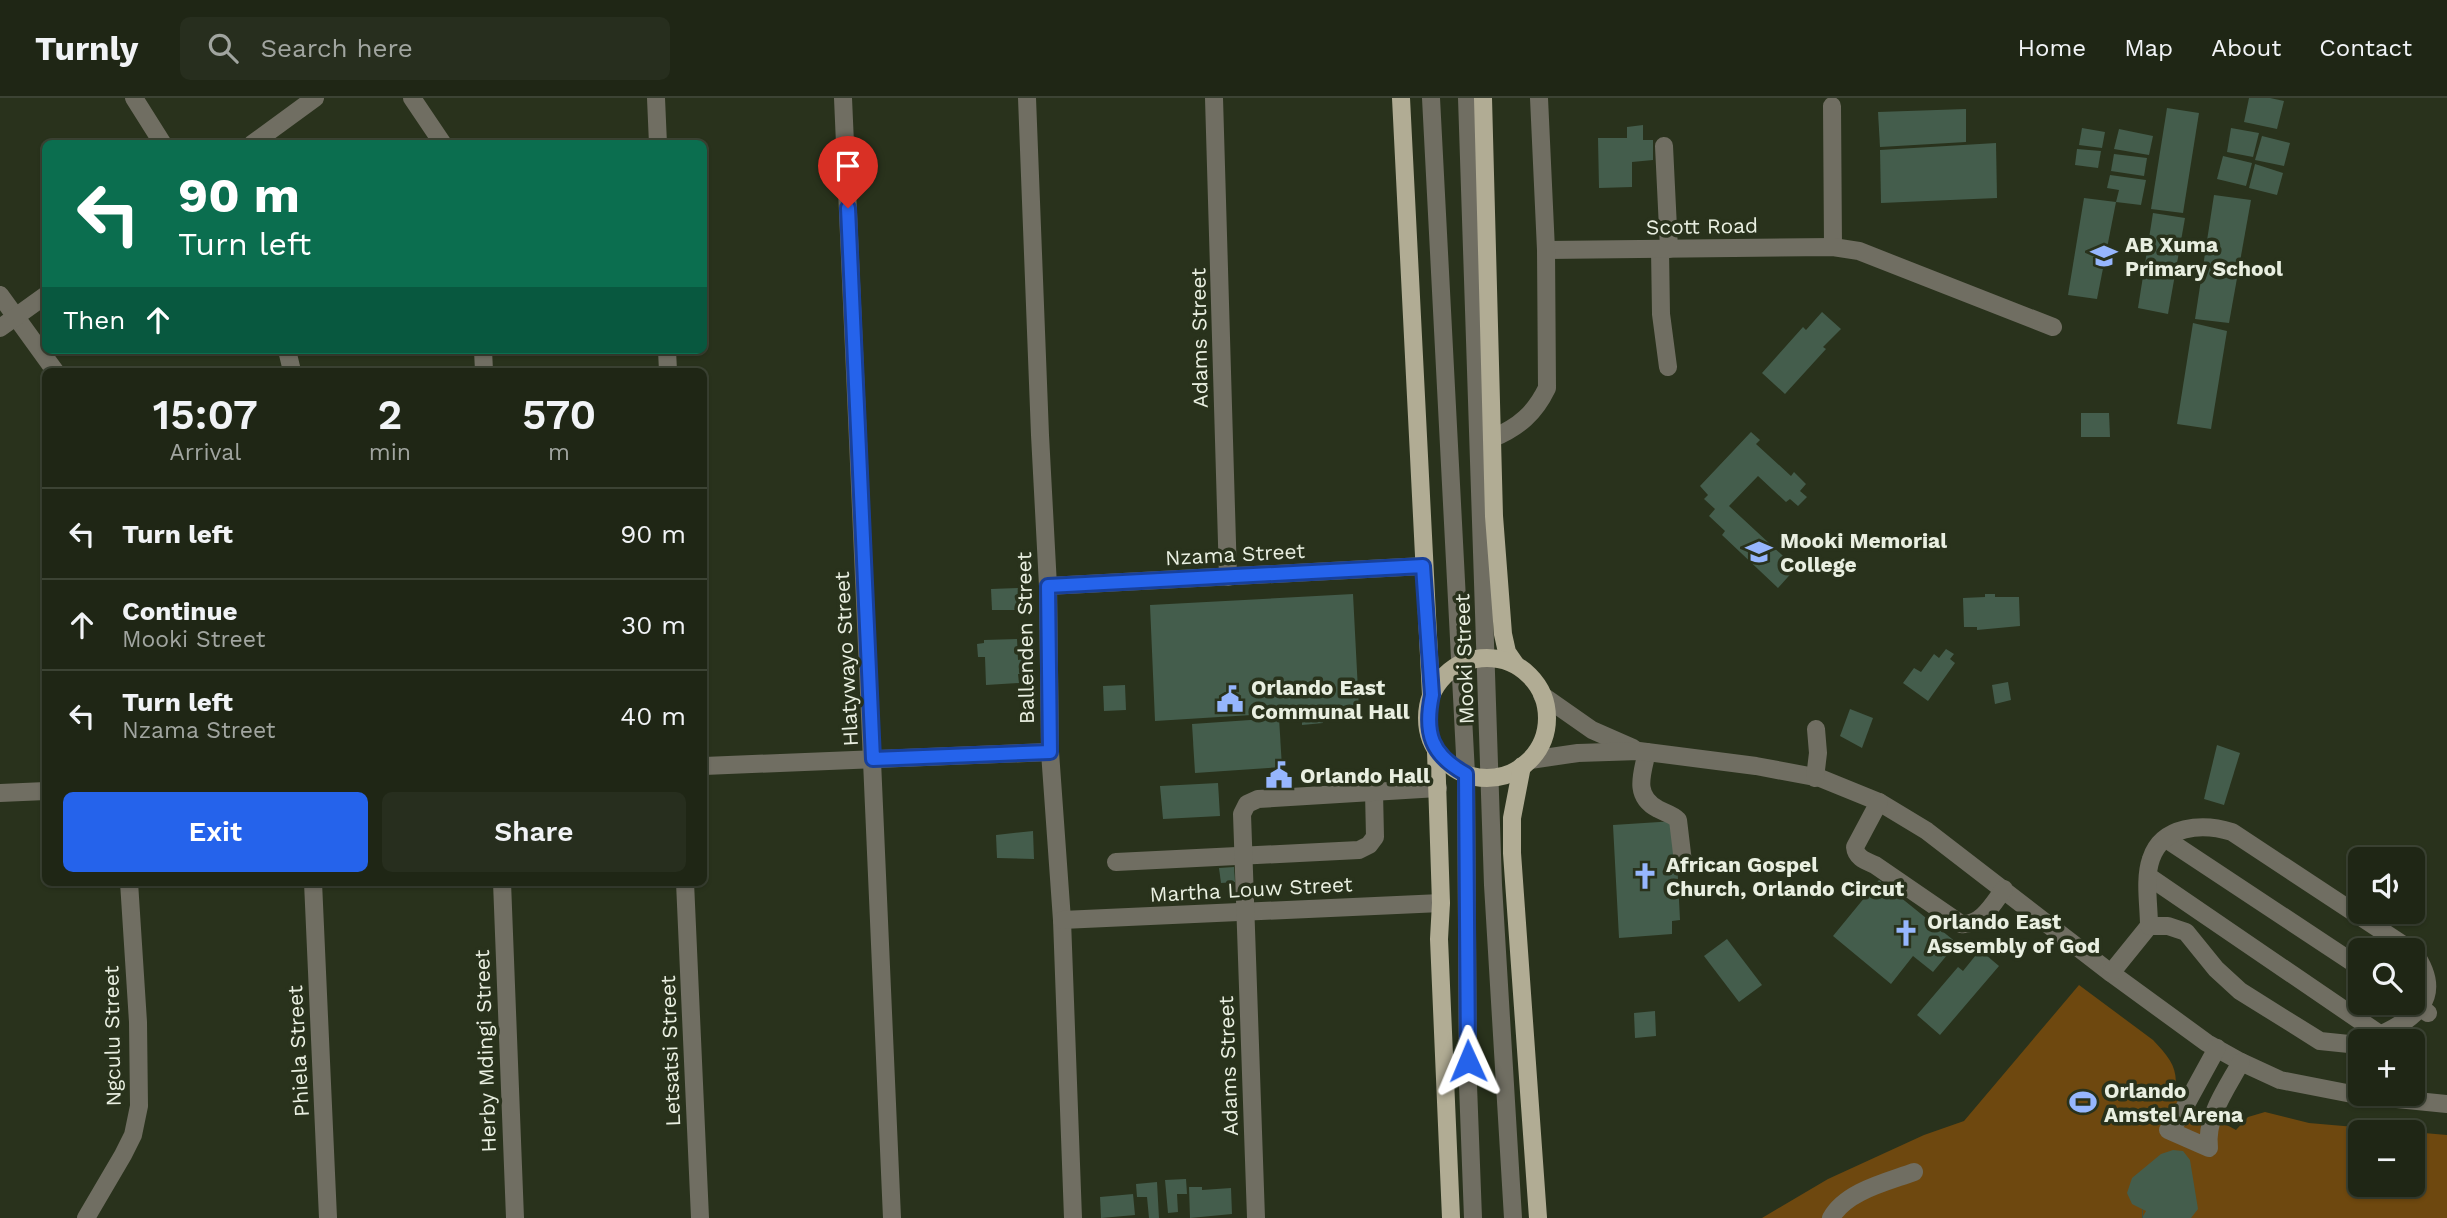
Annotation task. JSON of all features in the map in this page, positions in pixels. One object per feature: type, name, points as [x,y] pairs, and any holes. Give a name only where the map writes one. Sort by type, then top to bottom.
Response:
[{"type":"main road","name":"Mooki Street","points":[[1401,98],[1423,566],[1432,695],[1428,713],[1436,751],[1441,903],[1439,939],[1451,1218]]},
{"type":"main road","name":"Mooki Street","points":[[1483,98],[1494,516],[1503,634],[1507,652],[1516,665]]},
{"type":"main road","points":[[1432,695],[1449,671],[1462,664],[1487,658],[1502,660],[1516,665],[1531,677],[1542,695],[1547,711],[1546,729],[1540,746],[1526,763],[1507,774],[1491,778],[1466,774],[1449,765],[1436,751]]},
{"type":"main road","points":[[1526,763],[1512,818],[1512,853],[1538,1218]]},
{"type":"street","points":[[134,98],[160,140]]},
{"type":"street","points":[[258,140],[315,98]]},
{"type":"street","points":[[412,98],[440,140]]},
{"type":"street","points":[[656,98],[659,140]]},
{"type":"street","name":"Hlatywayo Street","points":[[843,98],[892,1218]]},
{"type":"street","name":"Ballenden Street","points":[[1027,98],[1048,586],[1050,752],[1062,920],[1073,1218]]},
{"type":"street","name":"Adams Street","points":[[1214,98],[1227,577]]},
{"type":"street","name":"Mooki Street","points":[[1431,98],[1462,664],[1473,1218]]},
{"type":"street","name":"Mooki Street","points":[[1466,98],[1493,885],[1513,1218]]},
{"type":"street","points":[[1493,438],[1521,424],[1538,407],[1548,388],[1546,250],[1539,98]]},
{"type":"street","points":[[1832,106],[1833,247]]},
{"type":"street","points":[[1664,146],[1665,249],[1661,314],[1668,367]]},
{"type":"street","name":"Scott Road","points":[[1546,250],[1833,247],[1859,251],[2053,327]]},
{"type":"street","points":[[0,295],[42,353]]},
{"type":"street","points":[[0,328],[42,298]]},
{"type":"street","name":"Nzama Street","points":[[1048,586],[1423,566]]},
{"type":"street","points":[[1542,695],[1592,730],[1643,751]]},
{"type":"street","points":[[1815,778],[1818,752],[1816,729]]},
{"type":"street","points":[[1643,751],[1640,788],[1646,801],[1673,815],[1678,821],[1683,862]]},
{"type":"street","points":[[1526,763],[1578,753],[1643,751],[1756,766],[1815,778],[1879,802],[1927,831],[2111,973],[2241,1062],[2280,1080],[2357,1095],[2447,1104]]},
{"type":"street","points":[[707,766],[1050,752]]},
{"type":"street","points":[[1116,862],[1359,850],[1369,845],[1375,837],[1374,792],[1437,788]]},
{"type":"street","points":[[0,793],[42,791]]},
{"type":"street","name":"Adams Street","points":[[1256,1218],[1241,814],[1247,804],[1258,799],[1374,792]]},
{"type":"street","points":[[1879,802],[1855,847],[1857,855],[1862,859],[1961,924],[1973,924],[1979,920],[2004,889]]},
{"type":"street","points":[[2111,973],[2149,926],[2148,876],[2156,849],[2184,828],[2216,827],[2232,832],[2392,938]]},
{"type":"street","points":[[2166,839],[2348,959]]},
{"type":"street","points":[[2148,876],[2355,1029]]},
{"type":"street","name":"Ngculu Street","points":[[86,1218],[133,1135],[139,1106],[138,1021],[129,886]]},
{"type":"street","name":"Phiela Street","points":[[313,886],[328,1218]]},
{"type":"street","name":"Herby Mdingi Street","points":[[502,886],[514,1218]]},
{"type":"street","name":"Letsatsi Street","points":[[685,886],[700,1218]]},
{"type":"street","name":"Martha Louw Street","points":[[1062,920],[1441,903]]},
{"type":"street","points":[[2149,926],[2168,926],[2186,932],[2216,969],[2240,991],[2320,1041],[2348,1044]]},
{"type":"street","points":[[2425,959],[2439,972],[2445,984],[2443,994],[2425,1005]]},
{"type":"street","points":[[2386,1029],[2409,1015]]},
{"type":"street","points":[[2217,1048],[2177,1121],[2168,1130],[2209,1148],[2209,1127],[2213,1114],[2241,1062]]},
{"type":"street","points":[[1831,1218],[1837,1208],[1849,1199],[1877,1185],[1914,1172]]},
{"type":"shaded area","name":"Orlando Amstel Arena","points":[[2079,985],[2159,1047],[2175,1072],[2174,1096],[2236,1130],[2248,1117],[2265,1112],[2309,1123],[2348,1126],[2348,1197],[2425,1197],[2425,1133],[2447,1135],[2447,1218],[1762,1218],[1828,1179],[1924,1135],[1964,1121]]},
{"type":"building","points":[[2249,98],[2284,101],[2277,129],[2244,122]]},
{"type":"building","points":[[2167,108],[2199,113],[2183,213],[2151,209]]},
{"type":"building","points":[[1966,109],[1966,142],[1880,147],[1878,112]]},
{"type":"building","points":[[1643,125],[1643,140],[1653,140],[1653,160],[1632,162],[1632,187],[1599,188],[1598,138],[1627,138],[1627,127]]},
{"type":"building","points":[[2082,128],[2105,132],[2102,148],[2079,145]]},
{"type":"building","points":[[2231,128],[2259,133],[2253,157],[2227,152]]},
{"type":"building","points":[[2119,129],[2153,136],[2149,155],[2114,149]]},
{"type":"building","points":[[2262,136],[2290,143],[2284,166],[2255,160]]},
{"type":"building","points":[[1996,143],[1997,198],[1881,203],[1880,150]]},
{"type":"building","points":[[2077,149],[2101,151],[2098,168],[2075,165]]},
{"type":"building","points":[[2114,154],[2147,158],[2144,176],[2111,171]]},
{"type":"building","points":[[2223,156],[2252,163],[2246,186],[2217,179]]},
{"type":"building","points":[[2255,164],[2283,173],[2277,195],[2249,188]]},
{"type":"building","points":[[2110,175],[2146,180],[2141,205],[2116,202],[2119,190],[2107,188]]},
{"type":"building","points":[[2214,195],[2251,200],[2229,323],[2195,319]]},
{"type":"building","points":[[2084,198],[2116,202],[2097,299],[2068,295]]},
{"type":"building","points":[[2153,213],[2185,218],[2168,314],[2138,308]]},
{"type":"building","points":[[1822,312],[1841,329],[1785,394],[1762,373],[1803,327],[1806,330]]},
{"type":"building","points":[[2193,323],[2227,331],[2211,429],[2177,424]]},
{"type":"building","points":[[2081,413],[2109,413],[2110,437],[2081,437]]},
{"type":"building","points":[[1751,432],[1760,440],[1756,444],[1791,476],[1794,472],[1806,484],[1800,491],[1807,497],[1798,506],[1790,499],[1786,502],[1758,476],[1729,506],[1796,568],[1778,588],[1722,535],[1725,531],[1709,516],[1715,509],[1704,499],[1708,495],[1700,486]]},
{"type":"building","points":[[1018,588],[1019,610],[992,610],[991,589]]},
{"type":"building","points":[[1353,594],[1359,710],[1322,712],[1323,723],[1302,725],[1302,712],[1155,721],[1150,605]]},
{"type":"building","points":[[1985,594],[1995,594],[1995,597],[2019,597],[2020,626],[1977,630],[1977,627],[1964,627],[1963,598],[1985,597]]},
{"type":"building","points":[[1017,639],[1018,660],[1023,659],[1023,674],[1018,674],[1019,683],[986,685],[985,657],[978,657],[977,644],[984,643],[984,640]]},
{"type":"building","points":[[1946,649],[1954,654],[1950,659],[1955,663],[1928,701],[1903,683],[1914,668],[1921,672],[1934,654],[1939,658]]},
{"type":"building","points":[[2008,682],[2011,700],[1995,704],[1992,685]]},
{"type":"building","points":[[1125,685],[1126,710],[1104,711],[1103,686]]},
{"type":"building","points":[[1850,709],[1873,718],[1862,748],[1840,736]]},
{"type":"building","points":[[1279,718],[1282,767],[1195,773],[1192,724]]},
{"type":"building","points":[[2217,745],[2240,753],[2224,805],[2204,799]]},
{"type":"building","points":[[1218,783],[1220,816],[1163,819],[1160,786]]},
{"type":"building","points":[[1675,821],[1680,920],[1672,921],[1672,934],[1619,938],[1613,825]]},
{"type":"building","points":[[1033,831],[1034,859],[997,858],[996,835]]},
{"type":"building","points":[[1234,867],[1235,882],[1221,883],[1219,868]]},
{"type":"building","points":[[1879,880],[1957,943],[1933,972],[1913,956],[1891,984],[1833,936]]},
{"type":"building","points":[[1727,939],[1762,985],[1739,1002],[1704,956]]},
{"type":"building","points":[[1980,950],[1999,966],[1940,1035],[1917,1015],[1958,967],[1963,971]]},
{"type":"building","points":[[1655,1011],[1656,1036],[1635,1038],[1634,1013]]},
{"type":"building","points":[[2173,1150],[2183,1151],[2190,1160],[2198,1209],[2191,1218],[2142,1218],[2146,1211],[2132,1204],[2127,1193],[2132,1178],[2161,1154]]},
{"type":"building","points":[[1186,1179],[1187,1194],[1177,1194],[1178,1212],[1168,1213],[1165,1180]]},
{"type":"building","points":[[1157,1182],[1159,1218],[1149,1218],[1147,1197],[1137,1197],[1136,1184]]},
{"type":"building","points":[[1189,1187],[1202,1187],[1202,1190],[1231,1188],[1232,1214],[1190,1218]]},
{"type":"building","points":[[1133,1194],[1135,1215],[1101,1218],[1100,1197]]},
{"type":"place","name":"AB Xuma Primary School","points":[[2104,256]]},
{"type":"place","name":"Mooki Memorial College","points":[[1759,552]]},
{"type":"place","name":"Orlando East Communal Hall","points":[[1230,699]]},
{"type":"place","name":"Orlando Hall","points":[[1279,775]]},
{"type":"place","name":"African Gospel Church, Orlando Circut","points":[[1645,876]]},
{"type":"place","name":"Orlando East Assembly of God","points":[[1906,933]]},
{"type":"place","name":"Orlando Amstel Arena","points":[[2083,1102]]},
{"type":"route","points":[[848,208],[873,759],[1050,752],[1048,586],[1423,566],[1432,695],[1428,713],[1430,732],[1436,751],[1449,765],[1466,774],[1468,1061]]}]
